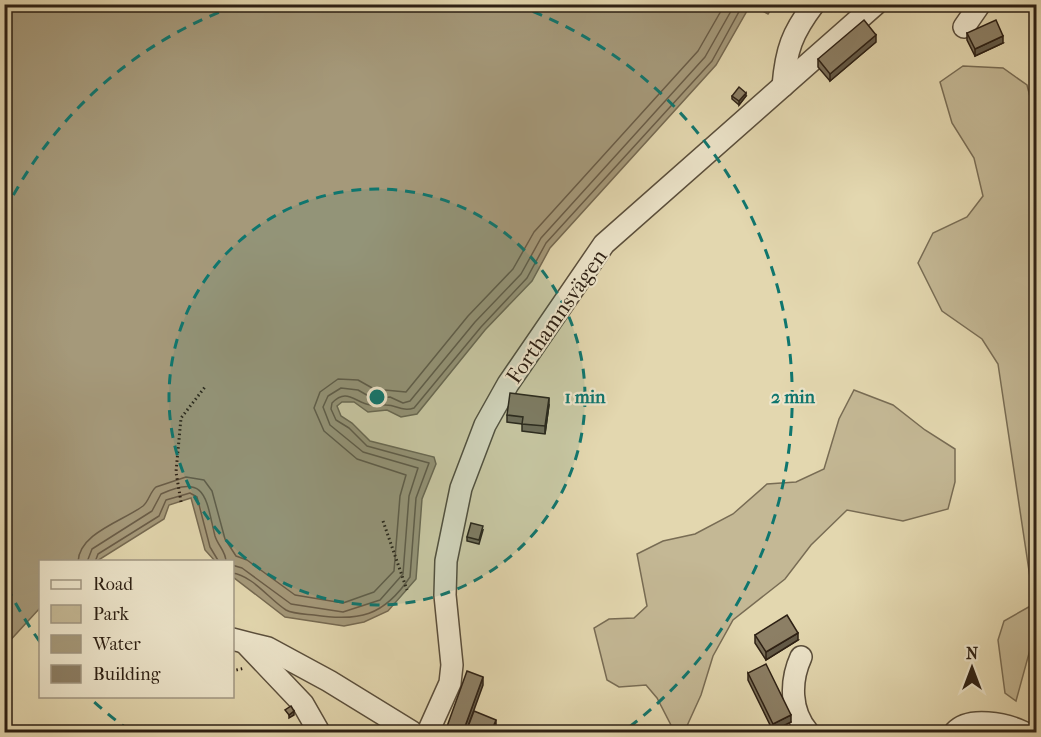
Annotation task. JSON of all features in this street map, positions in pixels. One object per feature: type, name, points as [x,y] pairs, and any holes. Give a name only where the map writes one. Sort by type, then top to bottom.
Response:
[{"type":"lane","points":[[783,86],[786,56],[791,39],[814,4]]},
{"type":"lane","name":"Forthamnsvägen","points":[[428,732],[450,683],[453,665],[446,595],[448,551],[461,488],[485,425],[514,375],[604,244],[876,4]]},
{"type":"lane","points":[[964,27],[980,4]]},
{"type":"lane","points":[[239,641],[303,704],[319,732]]},
{"type":"lane","points":[[239,641],[267,648],[319,675],[412,732]]},
{"type":"lane","points":[[801,657],[794,672],[793,696],[801,723],[808,732]]},
{"type":"lane","points":[[955,732],[960,727],[979,724],[1006,726],[1023,732]]},
{"type":"path","points":[[181,502],[176,472],[181,418],[205,387]]},
{"type":"path","points":[[383,521],[407,591]]},
{"type":"path","points":[[233,732],[256,732]]},
{"type":"green space","points":[[963,66],[1003,68],[1027,85],[1036,120],[1036,647],[1031,646],[1016,701],[1005,693],[998,640],[1004,621],[1034,604],[998,364],[982,339],[942,311],[918,263],[933,233],[967,217],[983,196],[974,158],[952,123],[940,82]]},
{"type":"green space","points":[[854,390],[893,405],[925,430],[955,449],[955,482],[948,509],[903,521],[847,510],[811,545],[785,579],[733,620],[713,656],[701,695],[686,728],[672,727],[657,698],[646,685],[619,687],[607,680],[594,628],[609,619],[634,618],[647,606],[637,554],[663,541],[695,534],[733,514],[767,484],[796,482],[824,469],[839,419]]},
{"type":"water","points":[[5,4],[774,4],[768,14],[759,9],[747,11],[716,65],[550,248],[532,281],[485,330],[417,414],[401,417],[387,410],[368,412],[354,402],[342,402],[337,406],[341,416],[352,423],[370,441],[434,457],[436,464],[422,499],[416,579],[388,611],[364,622],[344,626],[285,617],[234,578],[234,560],[214,560],[205,550],[191,498],[169,505],[164,519],[99,560],[39,560],[39,609],[5,646]]},
{"type":"building","points":[[864,20],[876,35],[830,74],[818,59]]},
{"type":"building","points":[[996,20],[1003,36],[975,49],[967,33]]},
{"type":"building","points":[[739,87],[746,93],[739,101],[732,96]]},
{"type":"building","points":[[510,393],[549,398],[545,426],[522,424],[523,417],[507,415]]},
{"type":"building","points":[[471,523],[483,526],[479,540],[467,537]]},
{"type":"building","points":[[787,615],[798,633],[766,652],[755,635]]},
{"type":"building","points":[[766,664],[791,715],[773,724],[748,673]]},
{"type":"building","points":[[467,671],[483,677],[463,732],[445,732]]},
{"type":"building","points":[[291,706],[294,711],[289,715],[285,710]]},
{"type":"building","points":[[474,711],[496,720],[491,732],[466,732]]}]
